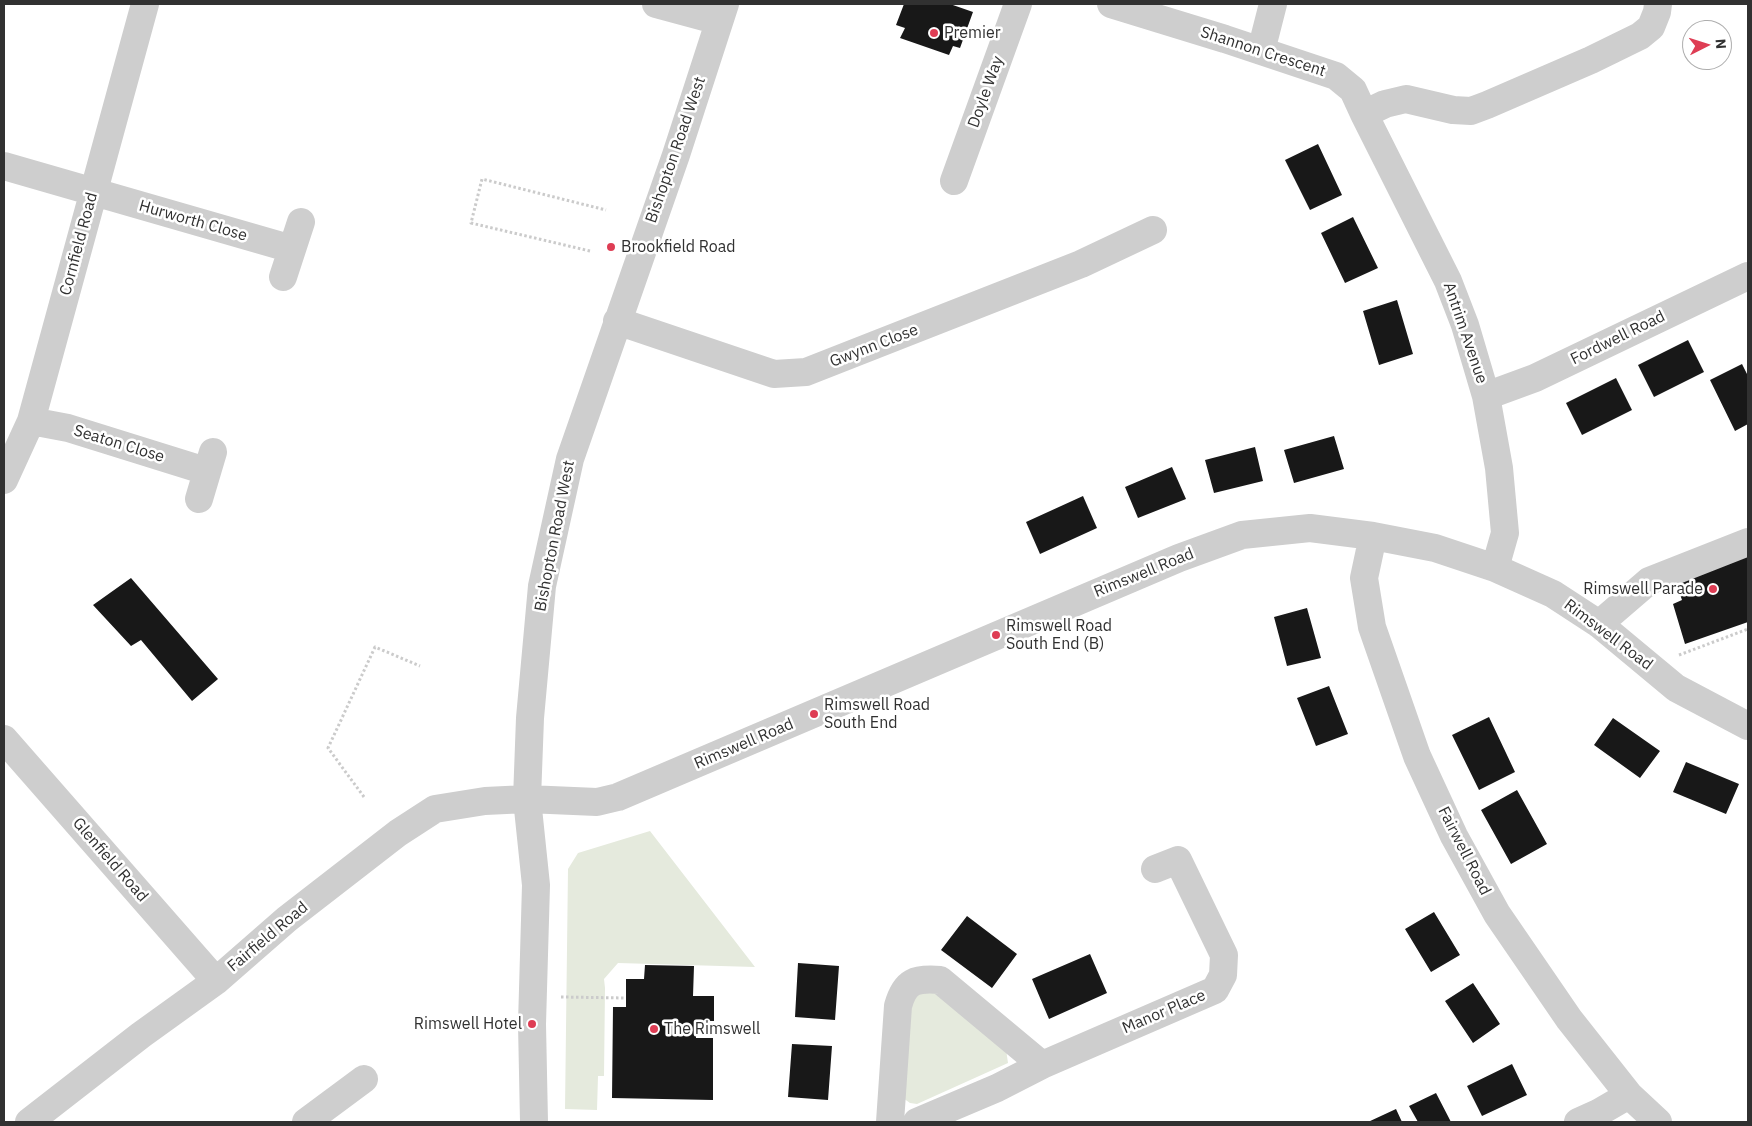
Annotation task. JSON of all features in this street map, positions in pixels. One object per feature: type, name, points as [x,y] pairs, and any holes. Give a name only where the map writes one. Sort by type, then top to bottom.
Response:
[{"type":"street","name":"Cornfield Road","points":[[4,480],[31,421],[145,4]]},
{"type":"street","points":[[656,4],[722,12]]},
{"type":"street","name":"Doyle Way","points":[[954,181],[1018,4]]},
{"type":"street","name":"Shannon Crescent","points":[[1111,4],[1336,76],[1353,90],[1364,114]]},
{"type":"street","points":[[1261,51],[1273,4]]},
{"type":"street","points":[[1364,114],[1385,104],[1406,99],[1453,110],[1471,111],[1591,60],[1640,36],[1651,27],[1658,4]]},
{"type":"street","name":"Bishopton Road West","points":[[534,1122],[532,1024],[536,886],[527,799],[530,718],[542,586],[570,459],[676,155],[722,12]]},
{"type":"street","name":"Antrim Avenue","points":[[1364,114],[1448,281],[1465,325],[1486,396],[1499,468],[1504,533],[1495,568]]},
{"type":"street","name":"Hurworth Close","points":[[4,166],[292,249]]},
{"type":"street","points":[[283,277],[301,222]]},
{"type":"street","name":"Gwynn Close","points":[[617,322],[774,374],[806,372],[1081,264],[1120,235],[1153,230]]},
{"type":"street","name":"Fordwell Road","points":[[1486,396],[1535,378],[1748,276]]},
{"type":"street","name":"Seaton Close","points":[[31,421],[209,461],[199,499]]},
{"type":"street","name":"Rimswell Road","points":[[527,799],[597,802],[618,797],[1170,562],[1242,535],[1310,528],[1373,536],[1436,548],[1495,568],[1552,594],[1599,624],[1676,688],[1747,721]]},
{"type":"street","name":"Fairwell Road","points":[[1373,536],[1364,578],[1372,627],[1417,756],[1450,827],[1497,914],[1569,1019],[1629,1095],[1658,1122]]},
{"type":"street","points":[[1599,624],[1649,581],[1748,542]]},
{"type":"street","name":"Glenfield Road","points":[[4,739],[216,981]]},
{"type":"street","name":"Fairfield Road","points":[[29,1122],[141,1035],[216,981],[287,919],[398,834],[435,809],[485,801],[527,799]]},
{"type":"street","name":"Manor Place","points":[[917,1122],[1215,990],[1223,975],[1224,955],[1178,860],[1155,869]]},
{"type":"street","points":[[890,1122],[898,1006],[902,992],[912,983],[925,979],[940,980],[1042,1065]]},
{"type":"street","points":[[306,1122],[364,1079]]},
{"type":"street","points":[[1578,1122],[1629,1095]]},
{"type":"path","points":[[590,251],[471,223],[482,179],[606,210]]},
{"type":"path","points":[[1691,650],[1748,629]]},
{"type":"path","points":[[364,797],[328,748],[375,647],[420,666]]},
{"type":"path","points":[[561,997],[626,998]]},
{"type":"shaded area","points":[[650,831],[755,967],[618,963],[604,979],[604,1076],[598,1076],[597,1110],[565,1109],[568,869],[578,853]]},
{"type":"shaded area","points":[[932,990],[1006,1049],[1008,1063],[917,1104],[910,1103],[903,1098],[909,1006],[916,993]]},
{"type":"building","name":"Premier","points":[[904,4],[950,4],[973,12],[960,48],[953,46],[949,55],[900,38],[905,28],[896,25]]},
{"type":"building","points":[[1318,144],[1342,195],[1310,210],[1285,160]]},
{"type":"building","points":[[1353,217],[1378,268],[1345,283],[1321,233]]},
{"type":"building","points":[[1397,300],[1413,354],[1379,365],[1363,311]]},
{"type":"building","points":[[1688,340],[1704,372],[1654,397],[1638,365]]},
{"type":"building","points":[[1742,364],[1748,376],[1748,424],[1735,431],[1710,380]]},
{"type":"building","points":[[1616,378],[1632,410],[1582,435],[1566,403]]},
{"type":"building","points":[[1334,436],[1344,469],[1294,483],[1284,450]]},
{"type":"building","points":[[1255,447],[1263,481],[1214,493],[1205,460]]},
{"type":"building","points":[[1172,467],[1186,499],[1138,518],[1125,487]]},
{"type":"building","points":[[1083,496],[1097,528],[1040,554],[1026,522]]},
{"type":"building","name":"Rimswell Parade","points":[[1748,549],[1748,622],[1685,644],[1673,604],[1682,600],[1674,577]]},
{"type":"building","points":[[131,578],[218,679],[192,701],[141,640],[131,646],[93,605]]},
{"type":"building","points":[[1307,608],[1321,658],[1287,666],[1274,617]]},
{"type":"building","points":[[1329,686],[1348,734],[1316,746],[1297,698]]},
{"type":"building","points":[[1489,717],[1515,772],[1479,790],[1452,735]]},
{"type":"building","points":[[1613,718],[1660,751],[1640,778],[1594,745]]},
{"type":"building","points":[[1686,762],[1739,784],[1726,814],[1673,792]]},
{"type":"building","points":[[1517,790],[1547,844],[1511,864],[1481,810]]},
{"type":"building","points":[[1434,912],[1460,955],[1431,972],[1405,929]]},
{"type":"building","points":[[967,916],[1017,954],[992,988],[941,950]]},
{"type":"building","points":[[1090,954],[1107,993],[1049,1019],[1032,979]]},
{"type":"building","points":[[798,963],[839,966],[835,1020],[795,1017]]},
{"type":"building","name":"The Rimswell","points":[[645,965],[694,966],[693,996],[714,996],[714,1021],[696,1021],[696,1038],[713,1038],[713,1100],[612,1098],[613,1007],[626,1007],[626,979],[644,979]]},
{"type":"building","points":[[1473,983],[1500,1024],[1473,1043],[1445,1001]]},
{"type":"building","points":[[792,1044],[832,1046],[828,1100],[788,1097]]},
{"type":"building","points":[[1512,1064],[1527,1095],[1482,1116],[1467,1086]]},
{"type":"building","points":[[1436,1093],[1451,1122],[1418,1122],[1409,1106]]},
{"type":"building","points":[[1396,1109],[1402,1122],[1368,1122]]},
{"type":"place","name":"Premier","points":[[934,33]]},
{"type":"place","name":"Brookfield Road","points":[[611,247]]},
{"type":"place","name":"Rimswell Parade","points":[[1713,589]]},
{"type":"place","name":"Rimswell Road South End (B)","points":[[996,635]]},
{"type":"place","name":"Rimswell Road South End","points":[[814,714]]},
{"type":"place","name":"Rimswell Hotel","points":[[532,1024]]},
{"type":"place","name":"The Rimswell","points":[[654,1029]]}]
